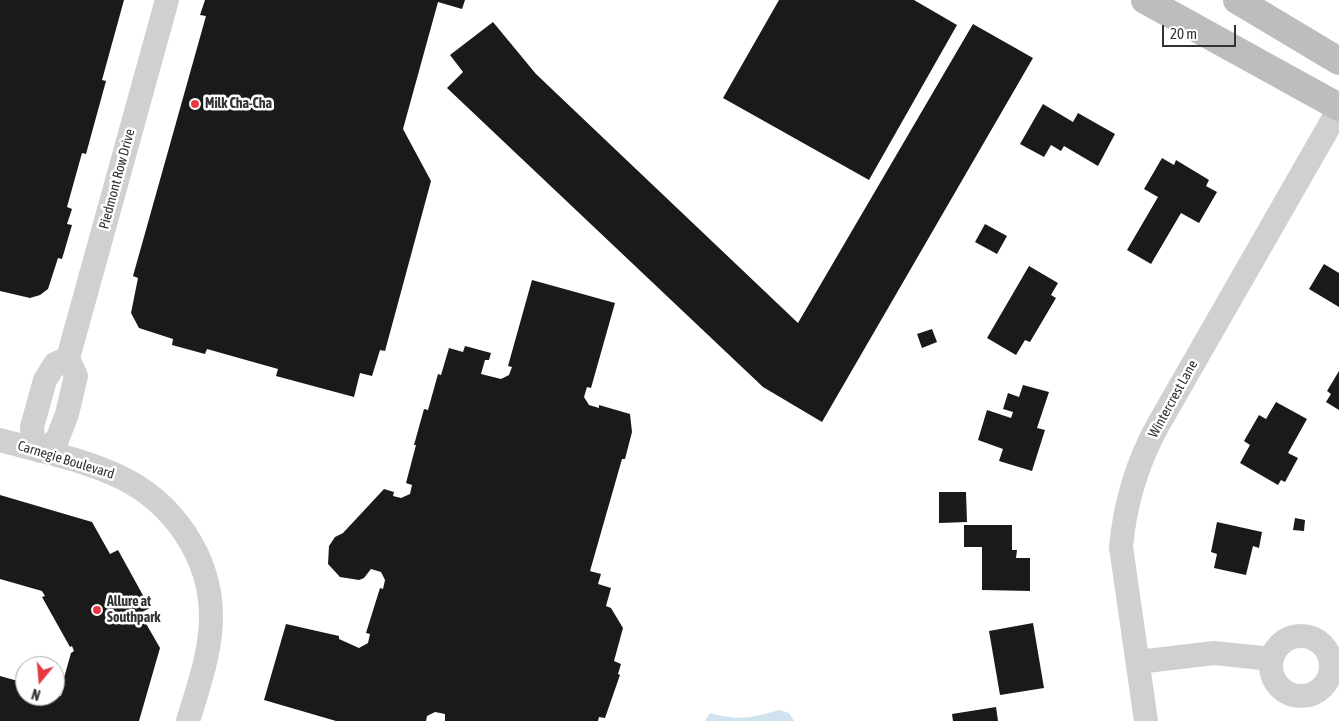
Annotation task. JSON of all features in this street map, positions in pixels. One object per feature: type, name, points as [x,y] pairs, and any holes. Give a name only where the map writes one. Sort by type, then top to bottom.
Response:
[{"type":"main road","points":[[1145,0],[1339,108]]},
{"type":"main road","points":[[1237,0],[1339,62]]},
{"type":"street","name":"Piedmont Row Drive","points":[[40,451],[57,440],[66,414],[76,376],[68,358],[167,0]]},
{"type":"street","name":"Wintercrest Lane","points":[[1146,721],[1122,547],[1128,504],[1141,460],[1158,425],[1339,108]]},
{"type":"street","name":"Carnegie Boulevard","points":[[0,440],[99,468],[142,489],[171,514],[191,543],[205,577],[211,618],[206,656],[188,721]]},
{"type":"street","points":[[1138,662],[1214,653],[1272,659]]},
{"type":"water","points":[[779,710],[789,713],[794,721],[705,721],[710,713],[745,718]]},
{"type":"building","points":[[0,0],[124,0],[102,80],[106,81],[86,154],[82,153],[67,207],[72,209],[67,224],[72,225],[62,259],[58,258],[48,289],[40,295],[30,298],[0,291]]},
{"type":"building","points":[[205,0],[465,0],[462,9],[438,2],[403,129],[431,181],[385,351],[380,350],[372,376],[360,373],[354,397],[276,376],[278,369],[207,349],[205,354],[172,345],[173,339],[139,328],[131,313],[138,278],[133,276],[206,16],[200,15]]},
{"type":"building","points":[[779,0],[914,0],[957,25],[869,180],[723,98]]},
{"type":"building","points":[[493,22],[536,74],[798,323],[973,24],[1033,58],[822,422],[763,387],[447,88],[463,72],[450,55]]},
{"type":"building","points":[[1043,104],[1073,122],[1078,113],[1115,134],[1098,166],[1064,146],[1061,151],[1051,145],[1044,157],[1020,144]]},
{"type":"building","points":[[1162,158],[1174,165],[1176,160],[1209,180],[1206,186],[1217,192],[1199,223],[1181,213],[1151,264],[1127,250],[1158,197],[1144,189]]},
{"type":"building","points":[[985,224],[1007,236],[997,254],[975,242]]},
{"type":"building","points":[[1324,264],[1339,273],[1339,307],[1309,289]]},
{"type":"building","points":[[1029,266],[1058,283],[1051,295],[1056,298],[1030,342],[1025,340],[1016,355],[987,338]]},
{"type":"building","points":[[532,280],[615,303],[591,388],[587,387],[584,397],[589,405],[599,408],[599,405],[630,414],[632,432],[625,459],[622,459],[590,571],[601,574],[598,584],[611,588],[606,606],[611,608],[623,628],[614,661],[621,664],[618,674],[620,675],[605,718],[599,717],[598,721],[445,721],[445,714],[435,712],[427,716],[426,721],[336,721],[264,700],[286,624],[339,636],[339,639],[359,648],[368,643],[370,634],[366,633],[380,588],[383,589],[385,580],[381,572],[371,569],[364,578],[359,580],[340,577],[328,564],[329,546],[335,537],[343,533],[384,489],[394,492],[393,496],[401,498],[410,494],[412,485],[406,483],[416,445],[414,445],[424,409],[428,410],[438,374],[441,375],[449,348],[463,352],[465,346],[491,353],[489,360],[485,360],[481,374],[501,379],[509,375],[512,367],[508,366]]},
{"type":"building","points":[[932,329],[937,342],[922,348],[917,334]]},
{"type":"building","points":[[1339,371],[1339,410],[1326,402],[1331,394],[1327,391]]},
{"type":"building","points":[[1023,385],[1049,392],[1037,428],[1045,430],[1032,471],[999,461],[1003,449],[978,440],[987,410],[1011,418],[1013,412],[1003,409],[1008,393],[1019,397]]},
{"type":"building","points":[[1276,402],[1307,419],[1288,453],[1298,458],[1285,482],[1281,480],[1278,485],[1240,463],[1250,445],[1244,441],[1259,415],[1266,419]]},
{"type":"building","points":[[939,492],[966,492],[967,522],[939,523]]},
{"type":"building","name":"Allure at Southpark","points":[[0,495],[92,522],[110,554],[118,550],[150,608],[140,613],[160,648],[139,721],[0,721],[0,676],[15,680],[15,706],[65,706],[65,674],[71,653],[74,651],[42,597],[45,596],[42,591],[0,579]]},
{"type":"building","points":[[1295,518],[1305,520],[1304,531],[1293,530]]},
{"type":"building","points":[[1217,522],[1262,532],[1259,548],[1253,546],[1246,575],[1214,568],[1217,554],[1211,552]]},
{"type":"building","points":[[964,525],[1012,525],[1012,550],[1017,550],[1016,558],[1030,558],[1030,591],[982,590],[982,547],[964,547]]},
{"type":"building","points":[[1033,623],[1044,688],[1000,695],[989,631]]},
{"type":"building","points":[[996,707],[998,721],[953,721],[952,714]]},
{"type":"place","name":"Milk Cha-Cha","points":[[195,104]]},
{"type":"place","name":"Allure at Southpark","points":[[97,610]]}]
